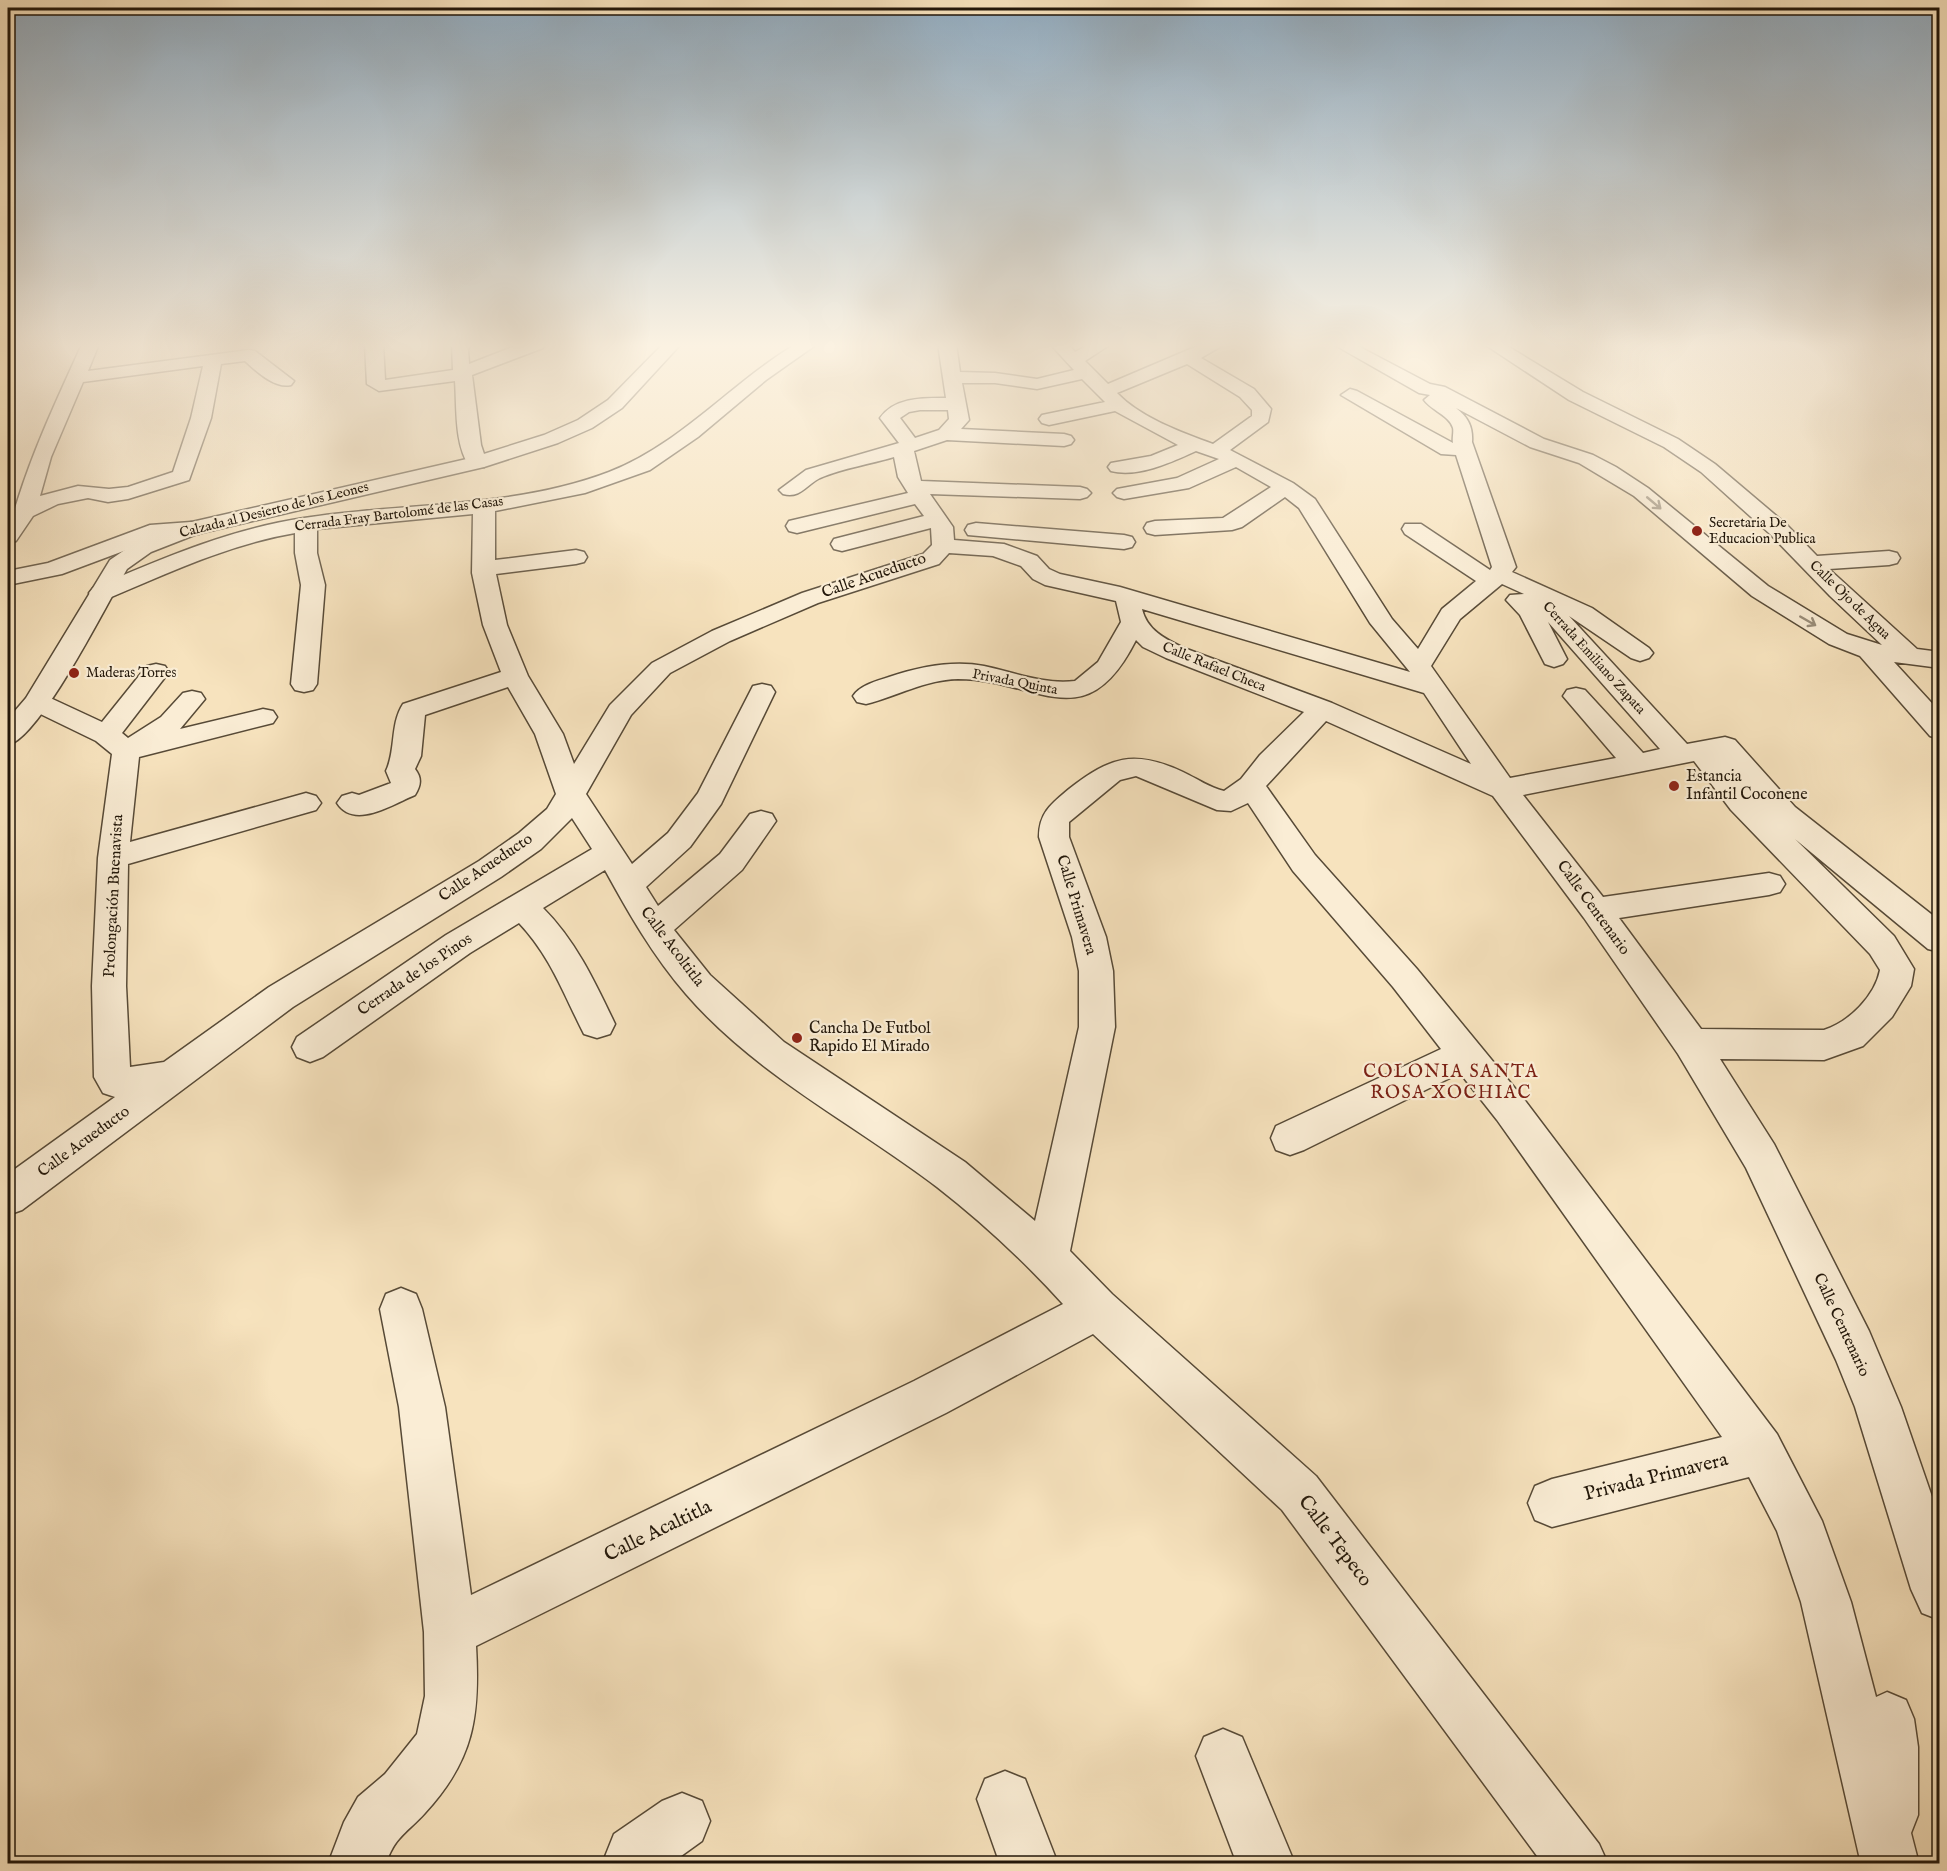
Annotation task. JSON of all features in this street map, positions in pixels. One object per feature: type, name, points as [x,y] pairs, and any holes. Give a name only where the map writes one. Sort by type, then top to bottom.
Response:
[{"type":"street","points":[[8,536],[25,511],[41,457],[52,431]]},
{"type":"street","points":[[25,511],[57,497],[99,492],[106,496],[169,482],[182,476],[197,431]]},
{"type":"street","points":[[470,431],[477,463]]},
{"type":"street","name":"Calzada al Desierto de los Leones","points":[[8,736],[37,702],[123,560],[165,538],[191,529],[477,463],[543,442],[568,431]]},
{"type":"street","name":"Cerrada Fray Bartolomé de las Casas","points":[[101,593],[204,549],[231,540],[306,524],[484,506],[592,485],[635,469],[696,431]]},
{"type":"street","points":[[895,431],[940,531]]},
{"type":"street","points":[[910,468],[948,431]]},
{"type":"street","name":"Calle Centenario","points":[[1166,431],[1172,436],[1217,451],[1286,487],[1307,504],[1382,623],[1426,676],[1503,789],[1595,910],[1691,1044],[1761,1156],[1925,1504],[1929,1571],[1940,1595]]},
{"type":"street","points":[[1124,493],[1182,484],[1217,451],[1243,431]]},
{"type":"street","points":[[1415,431],[1448,450],[1464,448]]},
{"type":"street","points":[[1131,610],[1426,676],[1429,655],[1450,615],[1504,567],[1464,448],[1463,431]]},
{"type":"street","points":[[1513,431],[1586,459],[1622,480],[1724,563],[1784,608],[1838,639],[1869,651],[1940,660]]},
{"type":"street","points":[[1553,431],[1608,461],[1623,474],[1622,480]]},
{"type":"street","name":"Calle Ojo de Agua","points":[[1647,431],[1671,443],[1708,468],[1778,529],[1910,657]]},
{"type":"street","points":[[946,434],[1064,440]]},
{"type":"street","points":[[1118,467],[1217,451]]},
{"type":"street","points":[[800,517],[910,468],[988,453]]},
{"type":"street","points":[[910,468],[1080,493]]},
{"type":"street","points":[[790,490],[813,474],[910,468],[1032,472]]},
{"type":"street","points":[[1182,484],[1242,545]]},
{"type":"street","points":[[1155,528],[1224,525],[1234,522],[1286,487]]},
{"type":"street","name":"Calle Acoltitla","points":[[484,506],[484,568],[495,625],[515,676],[549,734],[571,794],[610,852],[654,928],[699,985],[771,1053],[951,1175],[1048,1257]]},
{"type":"street","points":[[304,684],[313,585],[306,553],[306,524]]},
{"type":"street","points":[[8,578],[63,566],[158,530],[191,529]]},
{"type":"street","points":[[1413,529],[1531,612],[1554,659]]},
{"type":"street","points":[[842,544],[940,531],[1124,542]]},
{"type":"street","name":"Calle Rafael Checa","points":[[940,531],[1029,561],[1041,574],[1053,580],[1112,592],[1131,610],[1152,642],[1175,653],[1322,709],[1503,789]]},
{"type":"street","name":"Calle Acueducto","points":[[8,1197],[281,997],[490,869],[558,816],[620,711],[661,668],[721,636],[810,598],[931,559],[940,531]]},
{"type":"street","points":[[484,568],[576,557]]},
{"type":"street","points":[[1811,562],[1889,558]]},
{"type":"street","name":"Cerrada Emiliano Zapata","points":[[1490,581],[1531,588],[1882,945],[1897,969],[1894,986],[1880,1007],[1850,1036],[1824,1045],[1691,1044]]},
{"type":"street","points":[[1531,588],[1583,613],[1640,653]]},
{"type":"street","name":"Privada Quinta","points":[[866,696],[886,686],[948,671],[973,672],[1069,692],[1096,680],[1109,666],[1131,610]]},
{"type":"street","points":[[1869,651],[1894,676],[1940,730]]},
{"type":"street","points":[[116,743],[156,672]]},
{"type":"street","points":[[352,803],[357,807],[368,805],[405,788],[406,776],[400,771],[407,756],[413,710],[515,676]]},
{"type":"street","points":[[628,885],[679,840],[711,797],[762,692]]},
{"type":"street","points":[[1576,696],[1636,762]]},
{"type":"street","points":[[116,743],[164,731],[177,719],[192,699]]},
{"type":"street","points":[[37,702],[116,743],[263,717]]},
{"type":"street","points":[[1322,709],[1238,794],[1304,863],[1467,1053],[1760,1451],[1798,1521],[1816,1571],[1890,1859]]},
{"type":"street","name":"Prolongación Buenavista","points":[[116,743],[109,987],[112,1077],[117,1082],[127,1083],[176,1076]]},
{"type":"street","points":[[1503,789],[1725,746],[1784,814],[1940,940]]},
{"type":"street","name":"Calle Primavera","points":[[1048,1257],[1097,1027],[1096,971],[1089,937],[1054,837],[1054,822],[1059,813],[1115,769],[1127,765],[1153,769],[1209,798],[1238,794]]},
{"type":"street","points":[[113,858],[306,803]]},
{"type":"street","points":[[654,928],[731,862],[761,821]]},
{"type":"street","name":"Cerrada de los Pinos","points":[[310,1047],[409,980],[423,967],[610,852]]},
{"type":"street","points":[[490,869],[499,889],[498,906],[493,923]]},
{"type":"street","points":[[1595,910],[1769,885]]},
{"type":"street","points":[[522,906],[550,936],[577,980],[597,1024]]},
{"type":"street","points":[[1290,1138],[1467,1053]]},
{"type":"street","name":"Calle Tepeco","points":[[1048,1257],[1097,1309],[1299,1493],[1579,1863]]},
{"type":"street","points":[[357,1863],[364,1842],[378,1817],[405,1794],[439,1750],[447,1725],[452,1696],[450,1632],[422,1407],[400,1309]]},
{"type":"street","name":"Calle Acaltitla","points":[[450,1632],[930,1397],[1097,1309]]},
{"type":"street","name":"Privada Primavera","points":[[1552,1503],[1760,1451]]},
{"type":"street","points":[[1887,1719],[1891,1747],[1890,1859]]},
{"type":"street","points":[[1223,1756],[1266,1863]]},
{"type":"street","points":[[1005,1799],[1029,1863]]},
{"type":"street","points":[[631,1863],[634,1854],[682,1821]]},
{"type":"place","name":"Secretaria De Educacion Publica","points":[[1697,531]]},
{"type":"place","name":"Maderas Torres","points":[[74,673]]},
{"type":"place","name":"Estancia Infantil Coconene","points":[[1674,786]]},
{"type":"place","name":"Cancha De Futbol Rapido El Mirado","points":[[797,1038]]},
{"type":"district","name":"COLONIA SANTA ROSA XOCHIAC","points":[[1451,1082]]}]
